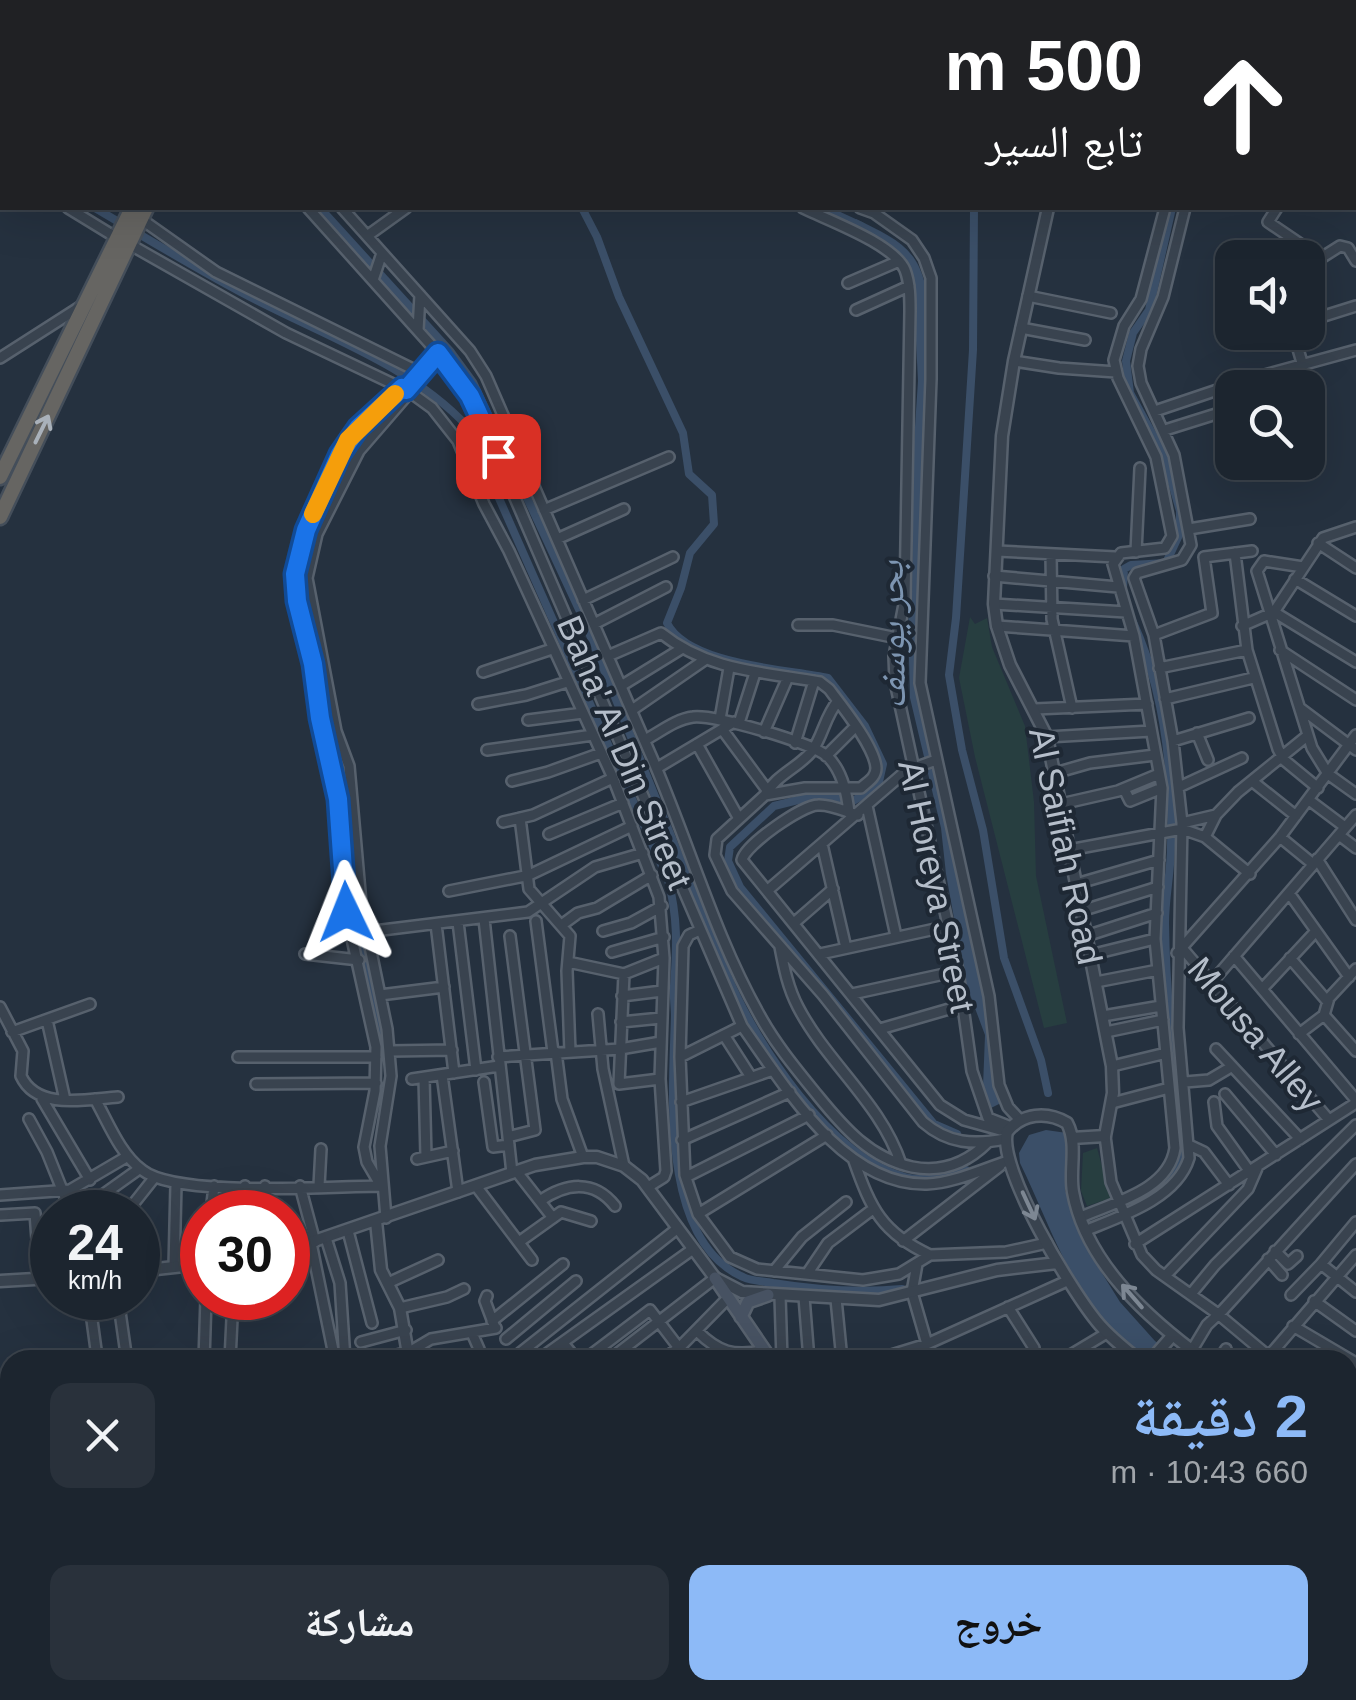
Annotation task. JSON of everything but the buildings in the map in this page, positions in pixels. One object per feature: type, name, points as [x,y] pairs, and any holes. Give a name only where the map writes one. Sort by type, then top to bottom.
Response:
[{"type":"highway","points":[[0,517],[133,214]]},
{"type":"highway","points":[[0,477],[85,303],[124,239]]},
{"type":"main road","points":[[715,1278],[763,1350]]},
{"type":"main road","points":[[740,1317],[748,1302],[774,1296]]},
{"type":"street","points":[[72,210],[286,333],[406,390],[442,418],[458,441],[613,778],[662,906],[660,1079],[666,1173],[648,1187]]},
{"type":"street","name":"Baha' Al Din Street","points":[[310,210],[418,326],[470,396],[742,1026],[773,1070],[827,1135],[854,1161],[876,1174],[913,1183],[938,1182],[1007,1162]]},
{"type":"street","points":[[344,210],[481,368],[657,768],[704,896],[753,1004],[782,1051],[852,1134],[872,1151],[902,1164],[943,1168],[974,1156],[988,1142],[1042,1115],[1067,1123],[1072,1138],[1073,1192],[1087,1230],[1126,1291],[1170,1338],[1192,1350],[1218,1314],[1356,1164]]},
{"type":"street","points":[[367,236],[403,210]]},
{"type":"street","points":[[808,210],[888,250],[899,261],[848,282]]},
{"type":"street","points":[[876,210],[916,246],[928,264],[932,285],[920,683],[926,763],[989,996],[998,1084],[1008,1107],[1011,1130],[1007,1162],[1067,1280],[1107,1333],[1127,1350]]},
{"type":"street","name":"Al Saifiah Road","points":[[1048,210],[1014,361],[1002,436],[994,604],[1010,666],[1048,737],[1112,1066],[1112,1103],[1105,1136]]},
{"type":"street","points":[[997,551],[1115,557],[1165,548],[1172,536],[1156,457],[1116,372],[1116,348],[1141,299],[1164,210]]},
{"type":"street","points":[[1087,1230],[1150,1201],[1181,1176],[1189,1158],[1178,1028],[1182,826],[1179,787],[1154,635],[1134,578],[1137,573],[1186,558],[1191,546],[1174,455],[1139,378],[1138,360],[1160,308],[1184,210]]},
{"type":"street","points":[[1276,210],[1268,222],[1294,240]]},
{"type":"street","points":[[133,214],[216,272],[422,372]]},
{"type":"street","points":[[1325,256],[1344,246],[1356,261]]},
{"type":"street","points":[[374,276],[381,255]]},
{"type":"street","name":"Al Horeya Street","points":[[899,261],[909,286],[905,599],[896,638],[895,682],[926,763],[972,1071],[984,1114],[1011,1130]]},
{"type":"street","points":[[856,310],[909,286]]},
{"type":"street","points":[[1028,296],[1110,314]]},
{"type":"street","points":[[418,326],[420,298]]},
{"type":"street","points":[[0,358],[85,303]]},
{"type":"street","points":[[1325,316],[1356,306]]},
{"type":"street","points":[[1021,328],[1085,340]]},
{"type":"street","points":[[1298,350],[1303,366]]},
{"type":"street","points":[[1155,411],[1356,350]]},
{"type":"street","points":[[408,1350],[400,1308],[380,1263],[380,1139],[391,1076],[390,1049],[357,870],[350,766],[336,731],[318,624],[308,592],[311,553],[324,518],[359,451],[438,353]]},
{"type":"street","points":[[1014,361],[1116,372]]},
{"type":"street","points":[[381,1186],[367,1162],[364,1147],[376,1084],[376,1052],[346,912],[342,826],[334,772],[320,718],[295,574],[300,547],[340,454],[358,428],[406,390]]},
{"type":"street","points":[[1165,430],[1215,414]]},
{"type":"street","points":[[544,510],[669,457]]},
{"type":"street","points":[[1136,552],[1140,468]]},
{"type":"street","points":[[557,539],[624,509]]},
{"type":"street","points":[[1189,529],[1250,519]]},
{"type":"street","points":[[1242,626],[1272,615],[1318,543],[1331,534],[1356,527]]},
{"type":"street","points":[[1318,543],[1356,568]]},
{"type":"street","points":[[300,547],[311,553]]},
{"type":"street","points":[[1154,635],[1210,615],[1204,557],[1252,550]]},
{"type":"street","points":[[1235,553],[1242,626],[1253,678],[1282,756],[1318,788]]},
{"type":"street","points":[[1050,554],[1054,630],[1072,708]]},
{"type":"street","points":[[583,600],[674,557]]},
{"type":"street","points":[[1082,1216],[1156,1182],[1172,1161],[1175,1142],[1155,939],[1162,788],[1134,636],[1118,587],[1115,557]]},
{"type":"street","points":[[1302,566],[1264,562],[1258,566],[1280,650],[1316,758],[1328,774],[1356,794]]},
{"type":"street","points":[[994,576],[1118,587]]},
{"type":"street","points":[[1295,579],[1356,616]]},
{"type":"street","points":[[594,624],[666,587]]},
{"type":"street","points":[[994,604],[1126,612]]},
{"type":"street","points":[[1272,615],[1356,662]]},
{"type":"street","points":[[798,625],[834,626],[896,638]]},
{"type":"street","points":[[997,626],[1134,636]]},
{"type":"street","points":[[608,656],[658,633],[681,649],[729,668],[825,684],[855,727],[876,771],[861,788],[766,792]]},
{"type":"street","points":[[482,672],[552,649]]},
{"type":"street","points":[[621,686],[681,649]]},
{"type":"street","points":[[1159,668],[1247,650]]},
{"type":"street","points":[[1280,650],[1356,700]]},
{"type":"street","points":[[632,710],[706,660]]},
{"type":"street","points":[[729,668],[721,724],[766,792]]},
{"type":"street","points":[[736,723],[754,673]]},
{"type":"street","points":[[764,732],[788,676]]},
{"type":"street","points":[[1165,699],[1253,678]]},
{"type":"street","points":[[795,743],[814,681]]},
{"type":"street","points":[[478,704],[567,682]]},
{"type":"street","points":[[838,702],[828,714],[813,750],[738,818],[715,844],[714,855],[726,882],[780,943],[922,1122],[948,1139],[988,1142]]},
{"type":"street","points":[[1035,710],[1147,704]]},
{"type":"street","points":[[1180,950],[1250,874],[1354,743],[1298,706]]},
{"type":"street","points":[[528,720],[582,712]]},
{"type":"street","points":[[645,740],[689,717],[736,723],[795,743],[826,756],[846,789],[853,814]]},
{"type":"street","points":[[1172,740],[1249,718]]},
{"type":"street","points":[[657,768],[721,724]]},
{"type":"street","points":[[826,756],[855,727]]},
{"type":"street","points":[[1048,737],[1151,731]]},
{"type":"street","points":[[1197,734],[1208,760]]},
{"type":"street","points":[[488,750],[593,735]]},
{"type":"street","points":[[1205,837],[1216,814],[1307,736]]},
{"type":"street","points":[[697,744],[738,818]]},
{"type":"street","points":[[512,781],[601,753]]},
{"type":"street","points":[[1055,773],[1090,763],[1154,755]]},
{"type":"street","points":[[1179,787],[1242,758]]},
{"type":"street","points":[[768,890],[853,814],[926,763]]},
{"type":"street","points":[[1061,804],[1124,789],[1159,774]]},
{"type":"street","points":[[502,822],[613,778]]},
{"type":"street","points":[[1252,781],[1296,816]]},
{"type":"street","points":[[1124,789],[1130,802],[1162,788]]},
{"type":"street","points":[[1309,800],[1356,848]]},
{"type":"street","points":[[549,834],[623,803]]},
{"type":"street","points":[[853,814],[818,805],[810,807],[752,842],[743,852],[742,860],[940,1105],[964,1120],[1011,1130]]},
{"type":"street","points":[[867,806],[896,936]]},
{"type":"street","points":[[1069,850],[1161,832],[1216,814]]},
{"type":"street","points":[[1212,982],[1356,815]]},
{"type":"street","points":[[520,818],[525,876],[541,905],[563,924],[571,943],[570,1052]]},
{"type":"street","points":[[450,891],[525,876],[632,826]]},
{"type":"street","points":[[1182,826],[1205,837],[1250,874]]},
{"type":"street","points":[[1280,837],[1315,862],[1355,916]]},
{"type":"street","points":[[822,844],[846,948]]},
{"type":"street","points":[[366,932],[528,912],[595,868],[643,854]]},
{"type":"street","points":[[1076,884],[1159,860]]},
{"type":"street","points":[[563,924],[652,875]]},
{"type":"street","points":[[704,896],[726,882]]},
{"type":"street","points":[[1080,911],[1158,888]]},
{"type":"street","points":[[794,922],[833,889]]},
{"type":"street","points":[[1288,893],[1352,973],[1327,1001],[1324,1015],[1300,1034]]},
{"type":"street","points":[[603,932],[662,906]]},
{"type":"street","points":[[1086,936],[1157,914]]},
{"type":"street","points":[[484,919],[498,1062],[515,1172],[552,1218]]},
{"type":"street","points":[[536,921],[562,1099],[582,1157]]},
{"type":"street","points":[[458,922],[476,1070]]},
{"type":"street","points":[[436,924],[454,1073]]},
{"type":"street","points":[[820,954],[949,926]]},
{"type":"street","points":[[700,930],[688,935],[683,946],[682,1140],[686,1177],[698,1214],[730,1258],[748,1267],[774,1271],[848,1279],[878,1278],[906,1271],[930,1255],[1006,1252],[1047,1243]]},
{"type":"street","points":[[1262,989],[1316,930]]},
{"type":"street","points":[[484,1082],[493,1148],[535,1130],[510,936]]},
{"type":"street","points":[[612,952],[664,936]]},
{"type":"street","points":[[1090,955],[1155,939]]},
{"type":"street","points":[[780,943],[787,980],[801,1012],[882,1123],[902,1164]]},
{"type":"street","name":"Mousa Alley","points":[[1180,950],[1330,1120]]},
{"type":"street","points":[[305,954],[359,960]]},
{"type":"street","points":[[1135,1244],[1356,1102],[1234,956]]},
{"type":"street","points":[[568,962],[624,974],[664,958]]},
{"type":"street","points":[[1290,958],[1327,1001]]},
{"type":"street","points":[[1096,982],[1158,970]]},
{"type":"street","points":[[852,994],[958,971]]},
{"type":"street","points":[[624,974],[620,1085],[660,1079]]},
{"type":"street","points":[[380,995],[444,987]]},
{"type":"street","points":[[622,996],[662,992]]},
{"type":"street","points":[[12,1032],[90,1004]]},
{"type":"street","points":[[880,1029],[964,1004]]},
{"type":"street","points":[[0,1006],[24,1055],[21,1076],[25,1084],[41,1096],[90,1180]]},
{"type":"street","points":[[1103,1016],[1161,1006]]},
{"type":"street","points":[[598,1014],[600,1050],[624,1166]]},
{"type":"street","points":[[1324,1015],[1356,1051]]},
{"type":"street","points":[[621,1022],[661,1018]]},
{"type":"street","points":[[47,1020],[65,1100]]},
{"type":"street","points":[[1106,1032],[1162,1020]]},
{"type":"street","points":[[680,1057],[742,1026]]},
{"type":"street","points":[[724,1035],[751,1077]]},
{"type":"street","points":[[412,1080],[476,1070],[523,1055],[620,1050],[661,1042]]},
{"type":"street","points":[[238,1057],[390,1049],[452,1050]]},
{"type":"street","points":[[1216,1049],[1300,1139]]},
{"type":"street","points":[[1112,1066],[1166,1053]]},
{"type":"street","points":[[1185,1082],[1209,1080],[1232,1067]]},
{"type":"street","points":[[681,1102],[773,1070]]},
{"type":"street","points":[[442,1075],[458,1192]]},
{"type":"street","points":[[424,1078],[422,1158],[453,1151]]},
{"type":"street","points":[[256,1084],[376,1084]]},
{"type":"street","points":[[1112,1103],[1169,1088]]},
{"type":"street","points":[[682,1140],[790,1092]]},
{"type":"street","points":[[1225,1094],[1276,1155]]},
{"type":"street","points":[[41,1096],[65,1100],[118,1098]]},
{"type":"street","points":[[95,1098],[128,1156],[154,1178],[176,1184],[214,1186],[381,1186]]},
{"type":"street","points":[[1214,1102],[1219,1129],[1254,1169]]},
{"type":"street","points":[[372,1106],[386,1108]]},
{"type":"street","points":[[686,1177],[809,1115]]},
{"type":"street","points":[[29,1119],[63,1190]]},
{"type":"street","points":[[1191,1294],[1214,1265],[1356,1124]]},
{"type":"street","points":[[698,1214],[827,1135]]},
{"type":"street","points":[[1072,1138],[1105,1136],[1108,1167],[1135,1244],[1149,1263],[1261,1350]]},
{"type":"street","points":[[1189,1145],[1204,1152],[1228,1186]]},
{"type":"street","points":[[319,1186],[322,1149]]},
{"type":"street","points":[[68,1190],[128,1156]]},
{"type":"street","points":[[974,1156],[979,1170]]},
{"type":"street","points":[[310,1243],[551,1161],[597,1157],[624,1166],[648,1187],[715,1278],[736,1291],[879,1300],[997,1270],[1057,1264]]},
{"type":"street","points":[[854,1161],[873,1209],[886,1227],[930,1255]]},
{"type":"street","points":[[903,1241],[1007,1162]]},
{"type":"street","points":[[109,1190],[139,1168]]},
{"type":"street","points":[[1166,1276],[1248,1189],[1254,1169]]},
{"type":"street","points":[[144,1190],[154,1178]]},
{"type":"street","points":[[174,1267],[176,1184]]},
{"type":"street","points":[[214,1186],[214,1190]]},
{"type":"street","points":[[245,1186],[245,1190]]},
{"type":"street","points":[[265,1186],[265,1190]]},
{"type":"street","points":[[300,1186],[317,1241],[333,1350]]},
{"type":"street","points":[[476,1186],[532,1260]]},
{"type":"street","points":[[540,1201],[559,1189],[596,1188],[616,1206]]},
{"type":"street","points":[[0,1195],[30,1194]]},
{"type":"street","points":[[774,1271],[802,1237],[846,1202]]},
{"type":"street","points":[[808,1274],[828,1243],[873,1209]]},
{"type":"street","points":[[519,1242],[566,1212],[592,1221]]},
{"type":"street","points":[[1,1214],[30,1213]]},
{"type":"street","points":[[1292,1295],[1356,1222]]},
{"type":"street","points":[[530,1350],[678,1228]]},
{"type":"street","points":[[348,1230],[372,1323]]},
{"type":"street","points":[[317,1241],[338,1272],[344,1350]]},
{"type":"street","points":[[553,1350],[693,1249]]},
{"type":"street","points":[[1271,1255],[1288,1264],[1296,1256]]},
{"type":"street","points":[[1271,1255],[1282,1275]]},
{"type":"street","points":[[388,1283],[438,1260]]},
{"type":"street","points":[[1271,1350],[1354,1260]]},
{"type":"street","points":[[918,1262],[912,1292],[927,1344]]},
{"type":"street","points":[[417,1350],[431,1339],[494,1325],[563,1264]]},
{"type":"street","points":[[1321,1264],[1356,1292]]},
{"type":"street","points":[[160,1269],[180,1266]]},
{"type":"street","points":[[621,1350],[715,1278]]},
{"type":"street","points":[[0,1281],[30,1279]]},
{"type":"street","points":[[506,1339],[576,1280]]},
{"type":"street","points":[[917,1350],[1067,1280]]},
{"type":"street","points":[[400,1308],[464,1289]]},
{"type":"street","points":[[487,1296],[494,1325],[517,1350]]},
{"type":"street","points":[[774,1296],[781,1350]]},
{"type":"street","points":[[676,1350],[728,1298]]},
{"type":"street","points":[[804,1298],[807,1350]]},
{"type":"street","points":[[836,1300],[841,1350]]},
{"type":"street","points":[[1314,1301],[1356,1331]]},
{"type":"street","points":[[1008,1307],[1034,1348]]},
{"type":"street","points":[[597,1350],[651,1310],[679,1348]]},
{"type":"street","points":[[91,1320],[93,1350]]},
{"type":"street","points":[[118,1320],[118,1350]]},
{"type":"street","points":[[204,1350],[205,1320]]},
{"type":"street","points":[[230,1350],[232,1320]]},
{"type":"street","points":[[1293,1326],[1334,1350]]},
{"type":"street","points":[[361,1342],[406,1330]]},
{"type":"street","points":[[697,1331],[720,1350]]},
{"type":"street","points":[[472,1332],[479,1350]]},
{"type":"street","points":[[1079,1350],[1107,1333]]},
{"type":"street","points":[[1160,1350],[1170,1338]]},
{"type":"street","points":[[563,1343],[569,1350]]},
{"type":"green space","points":[[970,617],[975,624],[987,618],[992,647],[1025,726],[1034,802],[1036,876],[1067,1023],[1044,1028],[975,757],[959,678]]},
{"type":"green space","points":[[1097,1148],[1111,1198],[1087,1206],[1081,1191],[1083,1153]]},
{"type":"water","points":[[856,219],[892,238],[910,253],[926,289],[923,539],[919,557],[922,595],[917,673],[938,788],[963,886],[965,917],[989,1014],[995,1085],[1001,1103],[991,1108],[983,1087],[985,1035],[966,984],[941,828],[910,698],[908,623],[918,381],[913,280],[901,255],[853,229]]},
{"type":"water","points":[[1046,1130],[1067,1133],[1065,1190],[1087,1249],[1120,1302],[1167,1350],[1135,1350],[1091,1305],[1058,1246],[1020,1163],[1019,1153],[1029,1135]]},
{"type":"waterway","points":[[98,210],[235,289],[395,370],[421,386],[467,426],[668,880],[676,933],[673,1121],[684,1198],[697,1231],[716,1258],[750,1279],[837,1290],[902,1289]]},
{"type":"waterway","points":[[322,210],[451,352],[473,382],[583,618],[728,977],[777,1065],[823,1122],[877,1165],[920,1179],[966,1170]]},
{"type":"waterway","points":[[583,210],[683,433],[689,474],[712,495],[714,524],[690,553],[667,623],[678,637],[716,656],[828,678],[865,726],[883,764],[878,786],[853,801],[818,795],[774,806],[730,847],[728,861],[740,887],[934,1124],[957,1134]]},
{"type":"waterway","name":"بحر يوسف","points":[[826,210],[861,226]]},
{"type":"waterway","points":[[974,210],[973,350],[949,675],[962,750],[983,830],[1004,958],[1041,1060],[1048,1093]]},
{"type":"waterway","points":[[1123,589],[1124,569],[1166,563],[1180,533],[1180,511],[1164,455],[1130,393],[1126,361],[1133,333],[1149,310],[1172,210]]},
{"type":"waterway","points":[[313,630],[303,586],[303,559],[315,522],[357,440],[397,400]]},
{"type":"waterway","points":[[1133,622],[1152,675],[1168,761],[1171,846],[1166,951],[1171,1037],[1185,1151],[1166,1180],[1139,1201]]},
{"type":"waterway","points":[[316,644],[335,763]]},
{"type":"waterway","points":[[346,842],[353,911],[382,1038]]},
{"type":"slow traffic","points":[[313,514],[348,440],[395,394]]},
{"type":"route","points":[[346,912],[342,826],[334,772],[297,601],[295,574],[300,547],[348,440],[402,388],[406,390],[438,353],[470,396],[498,456]]}]
